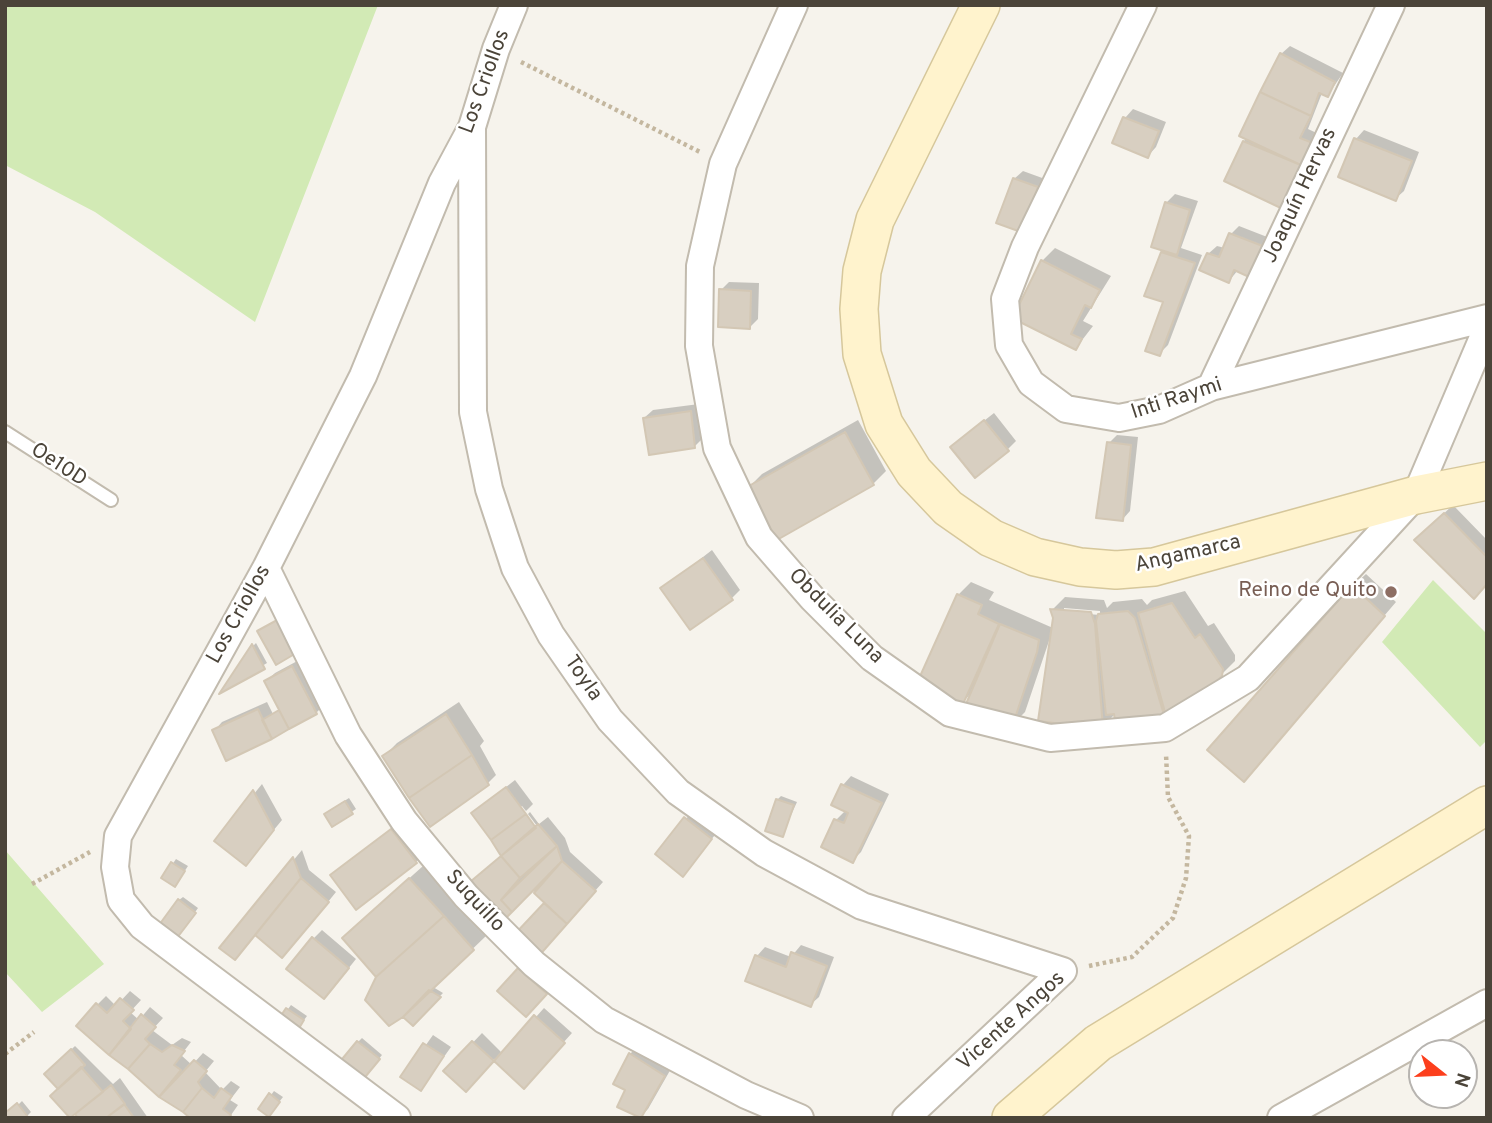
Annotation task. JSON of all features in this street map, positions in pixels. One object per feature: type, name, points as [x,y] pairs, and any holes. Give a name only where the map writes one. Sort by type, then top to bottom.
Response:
[{"type":"street","name":"Los Criollos","points":[[397,1118],[142,926],[121,900],[115,867],[118,836],[266,568],[363,376],[442,183],[472,127],[496,49],[514,5]]},
{"type":"street","name":"Obdulia Luna","points":[[794,5],[723,164],[700,266],[699,346],[717,448],[759,537],[812,598],[872,659],[950,713],[1050,738],[1165,729],[1248,678],[1416,495],[1487,328]]},
{"type":"street","name":"Angamarca","points":[[981,5],[876,220],[862,271],[859,309],[862,354],[884,424],[914,472],[948,508],[992,538],[1035,557],[1080,567],[1116,570],[1154,566],[1416,495],[1487,481]]},
{"type":"street","name":"Inti Raymi","points":[[1143,5],[1025,247],[1005,299],[1009,345],[1031,383],[1066,409],[1119,418],[1159,410],[1211,387],[1487,318]]},
{"type":"street","name":"Joaquín Hervas","points":[[1211,387],[1391,5]]},
{"type":"street","name":"Toyla","points":[[472,127],[473,412],[489,489],[514,568],[551,635],[610,720],[678,792],[764,853],[862,906],[1063,971]]},
{"type":"street","name":"Suquillo","points":[[266,568],[348,735],[404,821],[466,896],[534,964],[604,1020],[746,1095],[800,1118]]},
{"type":"street","points":[[1011,1118],[1098,1043],[1487,805]]},
{"type":"street","name":"Vicente Angos","points":[[906,1118],[1063,971]]},
{"type":"street","points":[[1281,1118],[1487,1003]]},
{"type":"lane","name":"Oe10D","points":[[5,432],[111,500]]},
{"type":"path","points":[[496,49],[723,164]]},
{"type":"path","name":"Vicente Angos","points":[[1063,971],[1132,957],[1173,918],[1186,878],[1189,836],[1168,797],[1165,729]]},
{"type":"path","points":[[33,884],[118,836]]},
{"type":"path","points":[[5,1054],[34,1032]]},
{"type":"green space","points":[[5,5],[378,5],[255,322],[95,212],[5,165]]},
{"type":"green space","points":[[1433,580],[1487,634],[1487,740],[1480,747],[1382,642]]},
{"type":"green space","points":[[5,850],[104,964],[42,1012],[5,972]]},
{"type":"building","points":[[1280,53],[1335,82],[1328,97],[1319,93],[1311,116],[1260,92]]},
{"type":"building","points":[[1260,92],[1311,116],[1300,138],[1313,143],[1303,166],[1239,136]]},
{"type":"building","points":[[1123,117],[1159,131],[1148,158],[1112,143]]},
{"type":"building","points":[[1354,138],[1412,161],[1396,201],[1338,177]]},
{"type":"building","points":[[1243,141],[1303,166],[1285,210],[1224,181]]},
{"type":"building","points":[[1013,178],[1038,187],[1021,232],[996,223]]},
{"type":"building","points":[[1165,202],[1190,210],[1177,255],[1151,247]]},
{"type":"building","points":[[1229,233],[1273,250],[1260,282],[1234,270],[1229,283],[1199,270],[1207,253],[1219,257]]},
{"type":"building","points":[[1161,252],[1195,263],[1160,356],[1145,351],[1163,302],[1144,296]]},
{"type":"building","points":[[1041,260],[1100,290],[1091,308],[1085,305],[1071,334],[1082,339],[1076,350],[1016,320],[1017,309]]},
{"type":"building","points":[[719,289],[751,291],[750,329],[718,327]]},
{"type":"building","points":[[691,411],[695,448],[649,455],[643,418]]},
{"type":"building","points":[[984,420],[1009,451],[975,478],[950,447]]},
{"type":"building","points":[[845,432],[874,485],[777,540],[747,487]]},
{"type":"building","points":[[1107,442],[1131,445],[1123,521],[1096,518]]},
{"type":"building","points":[[1444,513],[1487,557],[1487,584],[1474,599],[1414,540]]},
{"type":"building","points":[[703,558],[733,600],[690,630],[660,588]]},
{"type":"building","points":[[1352,585],[1385,616],[1244,782],[1207,750]]},
{"type":"building","points":[[957,594],[982,605],[978,614],[999,624],[963,704],[917,683]]},
{"type":"building","points":[[1172,603],[1195,638],[1200,634],[1223,669],[1222,676],[1207,692],[1166,716],[1138,613]]},
{"type":"building","points":[[1050,609],[1091,612],[1095,624],[1103,729],[1038,721],[1053,618]]},
{"type":"building","points":[[1128,611],[1135,618],[1165,718],[1115,721],[1114,714],[1106,715],[1096,621],[1098,614]]},
{"type":"building","points":[[279,619],[298,652],[276,665],[257,631]]},
{"type":"building","points":[[1000,624],[1039,640],[1012,727],[963,711]]},
{"type":"building","points":[[252,644],[265,669],[219,694]]},
{"type":"building","points":[[292,666],[317,714],[289,729],[264,681]]},
{"type":"building","points":[[258,709],[272,739],[226,761],[212,730]]},
{"type":"building","points":[[279,710],[289,729],[272,739],[262,720]]},
{"type":"building","points":[[446,714],[472,755],[409,798],[382,756]]},
{"type":"building","points":[[472,755],[489,785],[430,827],[409,798]]},
{"type":"building","points":[[841,784],[882,803],[853,863],[821,847],[834,819],[844,823],[848,813],[831,805]]},
{"type":"building","points":[[506,787],[526,814],[491,840],[471,813]]},
{"type":"building","points":[[253,790],[274,830],[246,866],[214,841]]},
{"type":"building","points":[[776,799],[794,805],[783,837],[765,831]]},
{"type":"building","points":[[345,801],[353,814],[332,827],[324,814]]},
{"type":"building","points":[[526,814],[536,828],[501,856],[491,840]]},
{"type":"building","points":[[684,817],[712,839],[683,877],[655,854]]},
{"type":"building","points":[[538,824],[557,846],[520,878],[501,856]]},
{"type":"building","points":[[391,829],[417,863],[356,910],[330,875]]},
{"type":"building","points":[[557,846],[562,861],[512,912],[501,900]]},
{"type":"building","points":[[501,856],[520,878],[501,900],[512,912],[499,925],[464,887]]},
{"type":"building","points":[[293,857],[301,878],[235,960],[219,948]]},
{"type":"building","points":[[562,861],[596,891],[567,924],[534,893]]},
{"type":"building","points":[[171,862],[185,871],[175,887],[161,878]]},
{"type":"building","points":[[301,878],[329,902],[282,958],[255,935]]},
{"type":"building","points":[[409,878],[444,916],[376,977],[342,938]]},
{"type":"building","points":[[178,899],[196,913],[177,938],[159,925]]},
{"type":"building","points":[[544,903],[567,924],[537,958],[513,936]]},
{"type":"building","points":[[444,916],[474,950],[403,1017],[389,1026],[365,1000],[376,977]]},
{"type":"building","points":[[312,937],[349,968],[324,999],[286,969]]},
{"type":"building","points":[[791,952],[827,966],[811,1007],[745,981],[755,955],[786,967]]},
{"type":"building","points":[[518,968],[547,994],[526,1017],[497,991]]},
{"type":"building","points":[[429,990],[441,997],[413,1026],[403,1017]]},
{"type":"building","points":[[120,998],[134,1010],[123,1021],[131,1029],[109,1055],[76,1026],[96,1003],[107,1013]]},
{"type":"building","points":[[286,1008],[304,1020],[298,1030],[280,1017]]},
{"type":"building","points":[[141,1014],[156,1027],[145,1039],[150,1044],[128,1069],[109,1055]]},
{"type":"building","points":[[534,1015],[565,1043],[524,1089],[494,1061]]},
{"type":"building","points":[[357,1041],[380,1059],[361,1082],[338,1064]]},
{"type":"building","points":[[472,1041],[494,1061],[466,1092],[443,1071]]},
{"type":"building","points":[[423,1043],[444,1056],[421,1091],[400,1077]]},
{"type":"building","points":[[150,1044],[162,1052],[172,1045],[185,1051],[174,1065],[181,1070],[159,1097],[128,1069]]},
{"type":"building","points":[[71,1049],[85,1065],[58,1089],[44,1074]]},
{"type":"building","points":[[629,1053],[665,1076],[641,1118],[617,1107],[625,1090],[613,1084]]},
{"type":"building","points":[[194,1060],[207,1071],[198,1082],[202,1088],[183,1112],[159,1097]]},
{"type":"building","points":[[81,1067],[103,1092],[70,1118],[50,1096]]},
{"type":"building","points":[[111,1085],[125,1104],[106,1118],[78,1118],[75,1114]]},
{"type":"building","points":[[202,1088],[214,1098],[221,1088],[232,1096],[223,1109],[231,1115],[228,1118],[190,1118],[183,1112]]},
{"type":"building","points":[[269,1093],[280,1102],[269,1117],[258,1109]]},
{"type":"building","points":[[17,1103],[28,1117],[5,1118],[5,1113]]},
{"type":"building","points":[[124,1104],[134,1118],[106,1118]]},
{"type":"place","name":"Reino de Quito","points":[[1391,592]]}]
